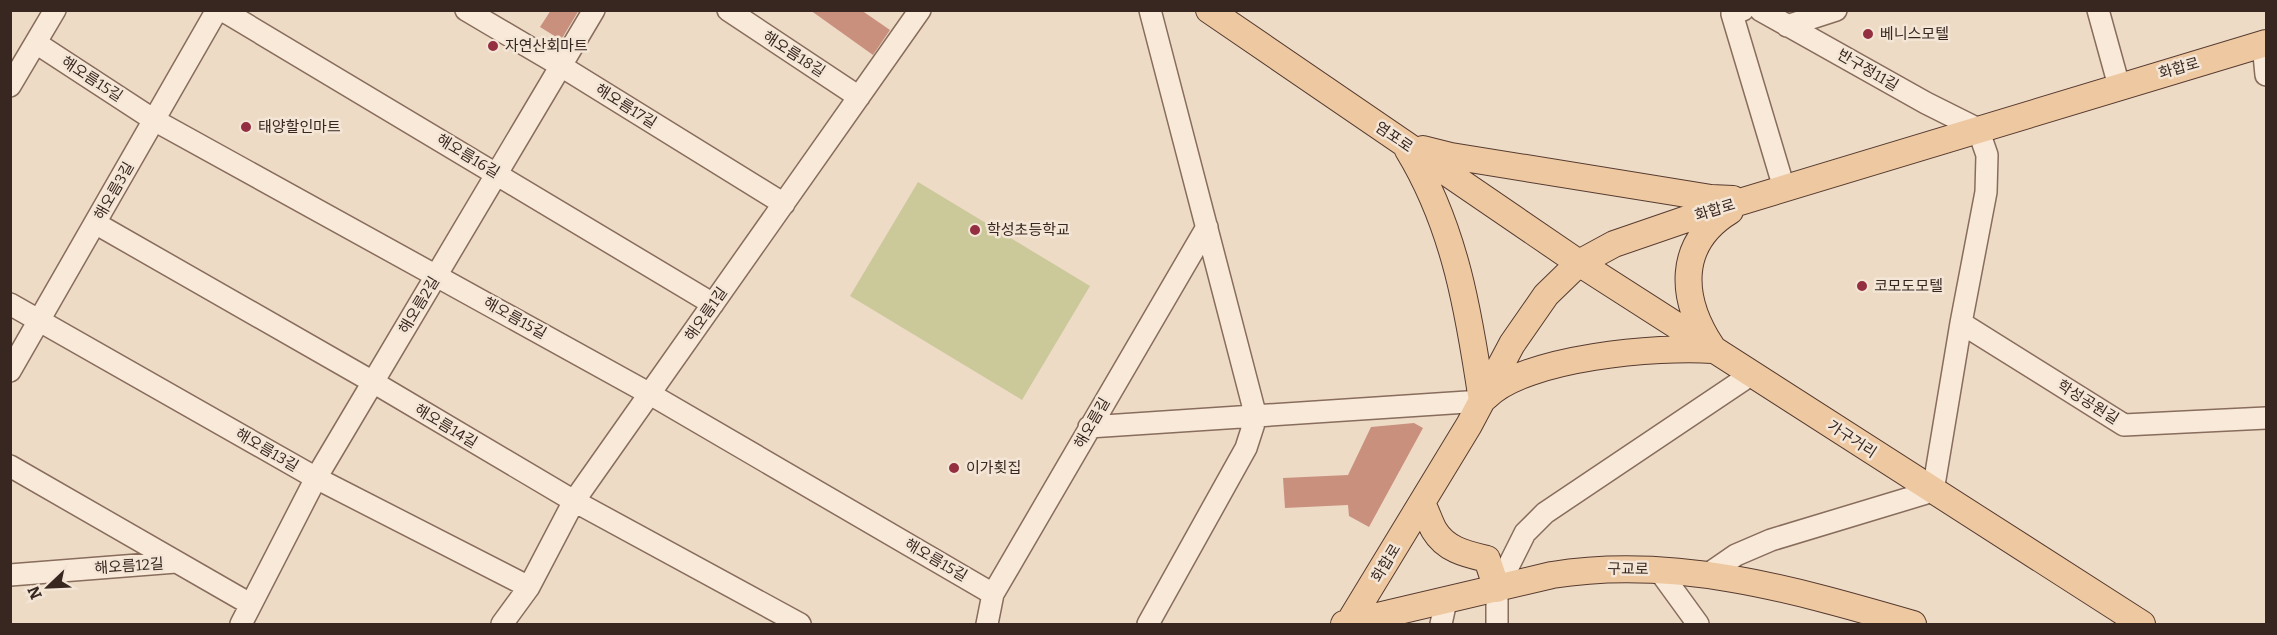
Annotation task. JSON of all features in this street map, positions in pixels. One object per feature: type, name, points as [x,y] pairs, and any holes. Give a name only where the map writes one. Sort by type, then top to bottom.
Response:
[{"type":"main road","name":"염포로","points":[[1209,10],[1579,263]]},
{"type":"main road","name":"화합로","points":[[1347,624],[1422,504],[1512,344],[1546,295],[1579,263],[1614,244],[1785,188],[2265,43]]},
{"type":"main road","points":[[1405,144],[1451,156],[1711,198],[1748,200]]},
{"type":"main road","points":[[1405,144],[1424,176],[1452,247],[1469,313],[1482,401]]},
{"type":"main road","points":[[1714,350],[1698,324],[1692,308],[1689,290],[1691,258],[1696,244],[1717,219],[1748,200]]},
{"type":"main road","name":"가구거리","points":[[1579,263],[2135,621]]},
{"type":"main road","points":[[1482,401],[1493,389],[1512,380],[1571,363],[1617,353],[1651,349],[1714,350]]},
{"type":"main road","points":[[1422,504],[1433,528],[1443,542],[1455,550],[1487,558],[1497,589]]},
{"type":"main road","name":"구교로","points":[[1347,624],[1444,613],[1497,589],[1552,574],[1584,569],[1624,567],[1707,574],[1755,582],[1913,624]]},
{"type":"street","points":[[10,86],[55,10]]},
{"type":"street","name":"해오름3길","points":[[10,371],[217,10]]},
{"type":"street","name":"해오름16길","points":[[222,10],[713,304]]},
{"type":"street","name":"해오름17길","points":[[466,10],[784,204]]},
{"type":"street","name":"해오름2길","points":[[241,624],[316,478],[594,10]]},
{"type":"street","name":"해오름18길","points":[[728,10],[860,97]]},
{"type":"street","name":"해오름1길","points":[[502,624],[529,587],[574,501],[920,10]]},
{"type":"street","points":[[1148,624],[1246,448],[1256,417],[1150,10]]},
{"type":"street","points":[[1743,10],[1732,14],[1785,188]]},
{"type":"street","name":"반구정11길","points":[[1760,10],[1926,103],[1978,129]]},
{"type":"street","points":[[1787,26],[1836,10]]},
{"type":"street","points":[[2098,10],[2119,86]]},
{"type":"street","points":[[2265,43],[2266,75]]},
{"type":"street","name":"해오름15길","points":[[36,44],[154,120],[650,394],[993,594]]},
{"type":"street","points":[[1707,574],[1736,555],[1771,540],[1934,491],[1987,182],[1987,155],[1978,129]]},
{"type":"street","name":"해오름14길","points":[[95,223],[373,382],[574,501],[800,624]]},
{"type":"street","name":"해오름길","points":[[987,624],[993,594],[1207,227]]},
{"type":"street","name":"해오름13길","points":[[10,304],[316,478],[529,587]]},
{"type":"street","name":"학성공원길","points":[[1961,323],[2124,425],[2266,418]]},
{"type":"street","points":[[1497,624],[1497,589],[1525,533],[1545,513],[1752,374]]},
{"type":"street","points":[[1089,427],[1482,401]]},
{"type":"street","points":[[10,466],[250,604]]},
{"type":"street","name":"해오름12길","points":[[10,575],[176,562]]},
{"type":"street","points":[[1658,569],[1698,624]]},
{"type":"shaded area","points":[[918,182],[1090,286],[1022,400],[850,296]]},
{"type":"building","points":[[551,10],[579,10],[561,40],[540,27]]},
{"type":"building","points":[[810,10],[861,10],[890,30],[873,55]]},
{"type":"building","points":[[1414,423],[1423,428],[1369,527],[1349,516],[1348,505],[1285,508],[1283,478],[1348,475],[1371,427]]},
{"type":"place","name":"베니스모텔","points":[[1868,34]]},
{"type":"place","name":"자연산회마트","points":[[493,46]]},
{"type":"place","name":"태양할인마트","points":[[246,127]]},
{"type":"place","name":"학성초등학교","points":[[975,230]]},
{"type":"place","name":"코모도모텔","points":[[1862,286]]},
{"type":"place","name":"이가횟집","points":[[954,468]]}]
